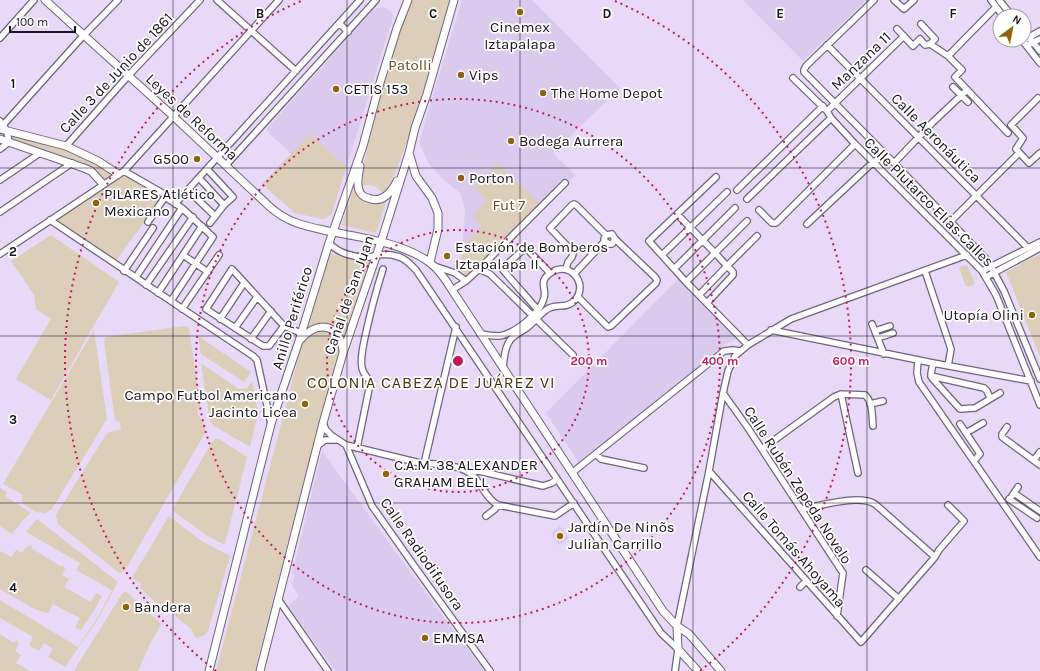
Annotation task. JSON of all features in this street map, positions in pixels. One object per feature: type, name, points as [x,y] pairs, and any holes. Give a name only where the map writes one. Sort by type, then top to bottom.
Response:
[{"type":"main road","name":"Leyes de Reforma","points":[[45,0],[218,157],[270,207],[284,218],[302,225],[382,242],[411,252],[432,264]]},
{"type":"main road","name":"Anillo Periférico","points":[[209,671],[271,424],[329,243],[363,146],[379,86],[397,28],[408,0]]},
{"type":"main road","name":"Canal de San Juan","points":[[260,671],[323,423],[343,353],[378,255],[454,0]]},
{"type":"main road","points":[[3,126],[66,146],[121,172]]},
{"type":"main road","points":[[0,139],[72,163],[91,171],[104,184]]},
{"type":"main road","points":[[363,146],[357,185],[362,195],[371,200],[381,199],[390,193],[408,156]]},
{"type":"main road","points":[[408,156],[416,176],[432,198],[438,213],[438,229],[432,264],[452,290],[663,611],[677,626],[689,634],[721,671]]},
{"type":"main road","points":[[300,337],[312,328],[320,326],[327,328],[336,333],[339,337],[342,344],[343,353]]},
{"type":"main road","points":[[677,626],[678,649],[698,671]]},
{"type":"street","points":[[0,38],[34,0]]},
{"type":"street","points":[[0,148],[9,142],[3,126],[83,36],[118,0]]},
{"type":"street","name":"Calle 3 de Junio de 1861","points":[[66,146],[128,76],[200,0]]},
{"type":"street","points":[[217,0],[296,71]]},
{"type":"street","points":[[0,254],[121,172],[279,0]]},
{"type":"street","points":[[176,203],[360,0]]},
{"type":"street","points":[[226,165],[376,0]]},
{"type":"street","points":[[827,46],[874,0]]},
{"type":"street","points":[[894,0],[904,9],[914,0]]},
{"type":"street","points":[[948,56],[996,7],[991,0]]},
{"type":"street","points":[[339,23],[348,32]]},
{"type":"street","points":[[921,24],[935,39],[930,44]]},
{"type":"street","points":[[897,29],[913,46],[920,39],[925,45],[930,44],[948,56],[962,70],[955,77],[1008,133]]},
{"type":"street","name":"Manzana 11","points":[[827,111],[904,36]]},
{"type":"street","points":[[1040,39],[1033,42],[1040,51]]},
{"type":"street","name":"Calle Plutarco Elías Calles","points":[[827,46],[804,70],[806,74],[894,162],[988,261],[1004,291],[1040,379]]},
{"type":"street","name":"Calle Aeronáutica","points":[[827,46],[1028,248]]},
{"type":"street","points":[[1029,48],[1040,63]]},
{"type":"street","name":"Calle Plutarco Elías Calles","points":[[793,78],[823,106],[831,118],[855,144],[982,271],[996,295],[1040,405]]},
{"type":"street","points":[[953,87],[968,102]]},
{"type":"street","points":[[894,162],[967,90]]},
{"type":"street","points":[[1038,98],[1011,125],[1023,138],[1016,148],[1029,163],[1040,153]]},
{"type":"street","points":[[737,190],[823,106]]},
{"type":"street","points":[[747,199],[831,118]]},
{"type":"street","points":[[760,210],[772,223],[776,223],[855,144]]},
{"type":"street","points":[[0,180],[40,153]]},
{"type":"street","points":[[950,222],[1020,153]]},
{"type":"street","points":[[806,224],[885,154]]},
{"type":"street","points":[[0,212],[72,163]]},
{"type":"street","points":[[207,169],[234,196],[224,205],[210,223]]},
{"type":"street","points":[[121,172],[176,203],[213,237],[171,301]]},
{"type":"street","points":[[716,177],[649,241],[686,282],[748,345]]},
{"type":"street","points":[[199,178],[224,205]]},
{"type":"street","points":[[452,290],[466,281],[479,269],[565,183]]},
{"type":"street","points":[[188,190],[215,216]]},
{"type":"street","points":[[662,255],[727,192]]},
{"type":"street","points":[[148,222],[165,198],[176,203]]},
{"type":"street","points":[[566,269],[573,254],[570,248],[551,229],[551,226],[574,204],[609,244],[616,241]]},
{"type":"street","points":[[138,274],[182,208]]},
{"type":"street","points":[[674,268],[735,208]]},
{"type":"street","points":[[677,214],[733,272],[733,276],[706,303]]},
{"type":"street","points":[[146,285],[192,217]]},
{"type":"street","points":[[50,220],[256,358],[271,424]]},
{"type":"street","points":[[686,282],[748,221]]},
{"type":"street","points":[[158,293],[202,226]]},
{"type":"street","points":[[124,271],[153,228]]},
{"type":"street","points":[[574,274],[605,239],[612,234],[616,241],[657,280],[656,283],[611,326],[608,327],[578,297]]},
{"type":"street","points":[[699,295],[757,236]]},
{"type":"street","points":[[982,271],[1040,242]]},
{"type":"street","points":[[329,243],[338,251],[363,257],[378,255],[397,256],[410,263],[416,270],[456,327],[661,633],[678,649],[675,671]]},
{"type":"street","points":[[538,310],[503,270],[525,248],[550,273]]},
{"type":"street","points":[[986,277],[1040,248]]},
{"type":"street","points":[[183,255],[208,272]]},
{"type":"street","points":[[182,308],[219,255]]},
{"type":"street","points":[[677,626],[709,471],[723,393],[731,363],[740,351],[771,330],[791,319],[967,255]]},
{"type":"street","points":[[432,264],[454,273],[466,281]]},
{"type":"street","points":[[357,448],[370,384],[369,379],[363,371],[363,349],[370,312],[383,268]]},
{"type":"street","points":[[284,326],[267,347],[251,339],[206,309],[232,269],[284,326],[300,337]]},
{"type":"street","points":[[479,269],[490,274],[572,355]]},
{"type":"street","points":[[480,334],[499,336],[506,334],[521,326],[534,317],[547,308],[552,306],[566,306],[570,304],[578,297],[580,287],[578,279],[574,274],[566,269],[559,269],[547,276],[543,283],[545,297],[538,310],[534,317],[528,327],[510,341],[507,347],[503,368]]},
{"type":"street","points":[[925,271],[951,349],[948,366]]},
{"type":"street","points":[[220,319],[244,283]]},
{"type":"street","points":[[235,328],[257,297]]},
{"type":"street","points":[[251,339],[271,311]]},
{"type":"street","points":[[872,324],[884,354]]},
{"type":"street","points":[[875,331],[890,326]]},
{"type":"street","points":[[424,464],[456,327]]},
{"type":"street","points":[[771,330],[884,354],[1031,381]]},
{"type":"street","points":[[878,338],[893,333]]},
{"type":"street","points":[[573,472],[724,351],[740,351]]},
{"type":"street","points":[[918,360],[917,373],[919,382],[1004,506],[1039,554]]},
{"type":"street","points":[[931,376],[933,363]]},
{"type":"street","points":[[931,376],[960,409],[975,408],[1000,393]]},
{"type":"street","points":[[931,376],[984,388],[990,398]]},
{"type":"street","name":"Calle Rubén Zepeda Novelo","points":[[723,393],[762,449],[843,573],[837,616]]},
{"type":"street","points":[[762,449],[834,397],[841,394],[865,395],[870,404],[873,426]]},
{"type":"street","points":[[841,394],[858,473]]},
{"type":"street","points":[[870,404],[883,401]]},
{"type":"street","points":[[323,423],[328,432],[337,440],[346,445],[424,464],[434,463],[468,472],[474,477],[493,502],[498,505],[555,516],[574,503]]},
{"type":"street","points":[[966,433],[983,423]]},
{"type":"street","points":[[960,424],[980,454],[974,461]]},
{"type":"street","points":[[1008,427],[1002,434],[1002,437],[1040,465]]},
{"type":"street","points":[[317,446],[326,440],[337,440]]},
{"type":"street","name":"Calle Radiodifusora","points":[[346,445],[372,506],[490,671]]},
{"type":"street","points":[[1034,460],[1040,452]]},
{"type":"street","points":[[596,454],[601,459],[644,468]]},
{"type":"street","points":[[468,472],[479,471],[543,486],[552,483],[557,479]]},
{"type":"street","name":"Calle Tomás Ahoyama","points":[[709,471],[861,642],[899,599]]},
{"type":"street","points":[[1004,506],[1018,487]]},
{"type":"street","points":[[1014,493],[1040,511]]},
{"type":"street","points":[[1009,499],[1037,518]]},
{"type":"street","points":[[801,509],[851,500],[870,500],[935,557]]},
{"type":"street","points":[[486,516],[498,505]]},
{"type":"street","points":[[866,570],[899,599],[964,520],[948,505]]},
{"type":"street","points":[[800,587],[806,581]]},
{"type":"street","points":[[278,599],[328,671]]},
{"type":"shaded area","points":[[462,0],[532,0],[620,88],[553,153],[575,175],[468,281],[461,268],[465,209],[460,193],[445,181],[429,164],[420,145],[420,138]]},
{"type":"shaded area","points":[[743,0],[866,0],[803,61]]},
{"type":"shaded area","name":"CETIS 153","points":[[383,7],[391,11],[393,16],[392,21],[332,213],[323,219],[295,213],[262,184],[291,154],[266,130],[374,9]]},
{"type":"shaded area","points":[[680,277],[738,338],[724,345],[579,463],[546,413]]},
{"type":"shaded area","points":[[322,451],[484,671],[335,671],[288,606],[299,596],[292,586],[295,575],[292,574]]},
{"type":"shaded area","name":"Jardín De Ninõs Julian Carrillo","points":[[560,526],[569,538],[559,545],[551,533]]},
{"type":"green space","name":"Patolli","points":[[411,0],[451,0],[408,140],[390,186],[383,194],[378,189],[370,185],[360,187],[360,183],[382,90],[395,45]]},
{"type":"green space","points":[[13,134],[66,148],[116,174],[105,180],[92,169],[12,141]]},
{"type":"green space","points":[[310,134],[346,166],[332,213],[323,219],[295,213],[262,184]]},
{"type":"green space","name":"Fut 7","points":[[498,164],[541,205],[465,278],[461,268],[462,247],[482,226],[473,217],[479,208],[487,201],[474,188]]},
{"type":"green space","points":[[125,174],[163,196],[115,262],[54,222]]},
{"type":"green space","points":[[354,186],[357,193],[387,199],[376,233],[342,225]]},
{"type":"green space","points":[[51,235],[119,282],[51,400],[16,379],[51,319],[36,309],[34,295],[11,261]]},
{"type":"green space","points":[[330,253],[370,262],[344,342],[332,327],[328,325],[318,324],[304,329]]},
{"type":"green space","name":"Utopía Olini","points":[[1040,254],[1040,357],[1006,272]]},
{"type":"green space","points":[[967,265],[975,284],[966,287],[959,267]]},
{"type":"green space","points":[[184,326],[189,328],[200,405],[198,415],[204,425],[205,433],[124,572],[119,573],[58,524],[56,515],[107,433],[121,429],[120,422],[115,420],[104,341],[106,337]]},
{"type":"green space","points":[[94,330],[107,419],[52,509],[45,513],[36,512],[21,502],[23,495],[3,484]]},
{"type":"green space","points":[[318,330],[329,332],[335,336],[340,347],[255,671],[216,671],[302,345],[306,338]]},
{"type":"green space","points":[[198,336],[251,372],[244,382],[201,354]]},
{"type":"green space","points":[[201,363],[239,389],[247,388],[252,381],[258,413],[250,447],[214,426],[210,422]]},
{"type":"green space","points":[[215,439],[219,439],[247,457],[225,543],[223,544],[206,535],[172,510]]},
{"type":"green space","points":[[0,488],[7,493],[5,496],[31,513],[22,521],[12,534],[0,526]]},
{"type":"green space","points":[[169,516],[200,540],[230,556],[208,631],[205,635],[197,638],[194,636],[192,630],[168,610],[162,609],[140,588],[141,583],[132,578]]},
{"type":"green space","points":[[37,519],[118,582],[98,619],[65,667],[48,657],[53,649],[44,643],[39,651],[29,645],[33,637],[0,618],[0,600],[78,647],[98,617],[112,590],[76,570],[80,563],[26,532]]},
{"type":"green space","points":[[32,545],[31,548],[62,567],[63,564],[65,569],[62,575],[69,579],[64,587],[91,602],[96,593],[102,596],[81,630],[75,627],[80,618],[53,604],[48,613],[36,610],[0,589],[0,551],[11,557],[16,550],[22,553],[26,547]]},
{"type":"green space","points":[[125,592],[128,593],[161,624],[138,671],[75,671],[122,594]]},
{"type":"green space","points":[[0,634],[14,643],[17,639],[19,645],[15,651],[21,655],[16,663],[30,671],[0,671]]},
{"type":"place","name":"Cinemex Iztapalapa","points":[[520,12]]},
{"type":"place","name":"Vips","points":[[461,75]]},
{"type":"place","name":"CETIS 153","points":[[336,89]]},
{"type":"place","name":"The Home Depot","points":[[543,93]]},
{"type":"place","name":"Bodega Aurrera","points":[[511,141]]},
{"type":"place","name":"G500","points":[[197,159]]},
{"type":"place","name":"Porton","points":[[461,178]]},
{"type":"place","name":"PILARES Atlético Mexicano","points":[[96,203]]},
{"type":"place","name":"Estación de Bomberos Iztapalapa II","points":[[447,256]]},
{"type":"place","name":"Utopía Olini","points":[[1032,315]]},
{"type":"place","name":"Campo Futbol Americano Jacinto Licea","points":[[305,404]]},
{"type":"place","name":"C.A.M. 38 ALEXANDER GRAHAM BELL","points":[[386,474]]},
{"type":"place","name":"Jardín De Ninõs Julian Carrillo","points":[[560,536]]},
{"type":"place","name":"Bandera","points":[[126,607]]},
{"type":"place","name":"EMMSA","points":[[425,638]]},
{"type":"district","name":"COLONIA CABEZA DE JUÁREZ VI","points":[[431,382]]}]
